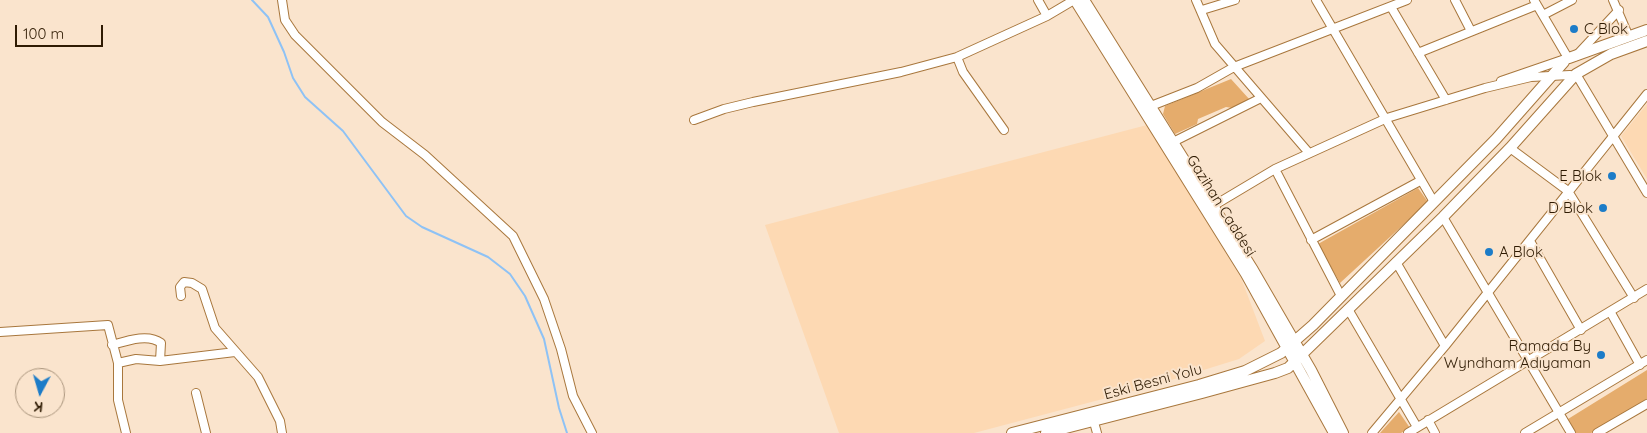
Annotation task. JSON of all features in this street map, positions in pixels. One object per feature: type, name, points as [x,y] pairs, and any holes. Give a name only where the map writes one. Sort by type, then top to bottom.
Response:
[{"type":"main road","name":"Gazihan Caddesi","points":[[1074,0],[1291,345]]},
{"type":"main road","name":"Gazihan Caddesi","points":[[1084,0],[1213,206],[1298,358],[1343,433]]},
{"type":"main road","points":[[1569,58],[1575,58],[1579,62],[1579,70],[1573,74],[1564,71],[1569,58],[1647,30]]},
{"type":"main road","name":"Eski Besni Yolu","points":[[1046,433],[1275,374],[1288,368],[1443,217],[1510,148],[1573,74],[1611,54],[1647,40]]},
{"type":"main road","name":"Eski Besni Yolu","points":[[1012,433],[1199,386],[1245,371],[1273,358],[1291,345],[1434,202],[1569,58]]},
{"type":"main road","points":[[1434,202],[1443,217]]},
{"type":"main road","name":"Gazihan Caddesi","points":[[1298,358],[1303,375],[1334,433]]},
{"type":"main road","points":[[1275,374],[1290,372],[1303,375]]},
{"type":"street","points":[[282,0],[286,20],[295,35],[382,122],[426,155],[513,236],[544,299],[561,349],[572,396],[592,433]]},
{"type":"street","points":[[1038,0],[1048,16]]},
{"type":"street","points":[[694,120],[753,102],[901,72],[957,57],[1048,16],[1074,0]]},
{"type":"street","points":[[1196,0],[1202,10],[1212,40],[1309,153]]},
{"type":"street","points":[[1202,10],[1235,0]]},
{"type":"street","points":[[1316,0],[1434,202]]},
{"type":"street","points":[[1151,106],[1197,88],[1234,67],[1407,0]]},
{"type":"street","points":[[1455,0],[1471,32]]},
{"type":"street","points":[[1543,15],[1572,0]]},
{"type":"street","points":[[1613,0],[1629,36]]},
{"type":"street","points":[[1418,53],[1536,3],[1569,58]]},
{"type":"street","points":[[1391,7],[1446,100]]},
{"type":"street","points":[[1485,88],[1514,76],[1569,58],[1619,10]]},
{"type":"street","points":[[957,57],[963,72],[1004,130]]},
{"type":"street","points":[[1213,206],[1275,169],[1386,118],[1485,88],[1531,77],[1573,74],[1647,193]]},
{"type":"street","points":[[1372,433],[1445,346],[1647,94]]},
{"type":"street","points":[[1173,142],[1261,98]]},
{"type":"street","points":[[1510,148],[1568,191],[1634,298]]},
{"type":"street","points":[[1275,169],[1341,296]]},
{"type":"street","points":[[1311,240],[1420,181]]},
{"type":"street","points":[[1443,217],[1571,433]]},
{"type":"street","points":[[1530,241],[1581,330]]},
{"type":"street","points":[[1396,262],[1445,346]]},
{"type":"street","points":[[181,296],[180,287],[184,282],[192,283],[202,289],[215,328],[258,377],[269,395],[280,420],[282,433]]},
{"type":"street","points":[[1408,433],[1647,290]]},
{"type":"street","points":[[1348,309],[1416,427]]},
{"type":"street","points":[[1611,313],[1640,365]]},
{"type":"street","points":[[0,332],[18,333],[108,326],[118,363],[118,400],[126,433]]},
{"type":"street","points":[[112,345],[127,340],[156,339],[161,343],[160,361]]},
{"type":"street","points":[[118,363],[136,360],[160,361],[235,352]]},
{"type":"street","points":[[1525,433],[1647,360]]},
{"type":"street","points":[[196,393],[206,433]]},
{"type":"street","points":[[1597,433],[1647,404]]},
{"type":"street","points":[[1428,420],[1435,433]]},
{"type":"street","points":[[1094,422],[1097,433]]},
{"type":"shaded area","points":[[1231,79],[1250,100],[1232,108],[1226,107],[1198,119],[1197,124],[1175,134],[1163,114],[1165,106]]},
{"type":"shaded area","points":[[1647,104],[1647,179],[1621,136]]},
{"type":"shaded area","points":[[1147,125],[1241,278],[1265,341],[1239,359],[1152,386],[974,433],[839,433],[765,225]]},
{"type":"shaded area","points":[[1418,188],[1428,202],[1340,283],[1318,244]]},
{"type":"shaded area","points":[[1647,370],[1647,400],[1591,433],[1576,433],[1568,419]]},
{"type":"shaded area","points":[[1399,412],[1410,428],[1401,433],[1380,433]]},
{"type":"waterway","points":[[252,0],[268,17],[284,52],[293,78],[305,97],[343,131],[406,216],[422,227],[488,257],[510,274],[525,296],[544,339],[559,408],[567,433]]},
{"type":"place","name":"C Blok","points":[[1574,29]]},
{"type":"place","name":"E Blok","points":[[1612,176]]},
{"type":"place","name":"D Blok","points":[[1603,208]]},
{"type":"place","name":"A Blok","points":[[1489,252]]},
{"type":"place","name":"Ramada By Wyndham Adıyaman","points":[[1601,355]]}]
